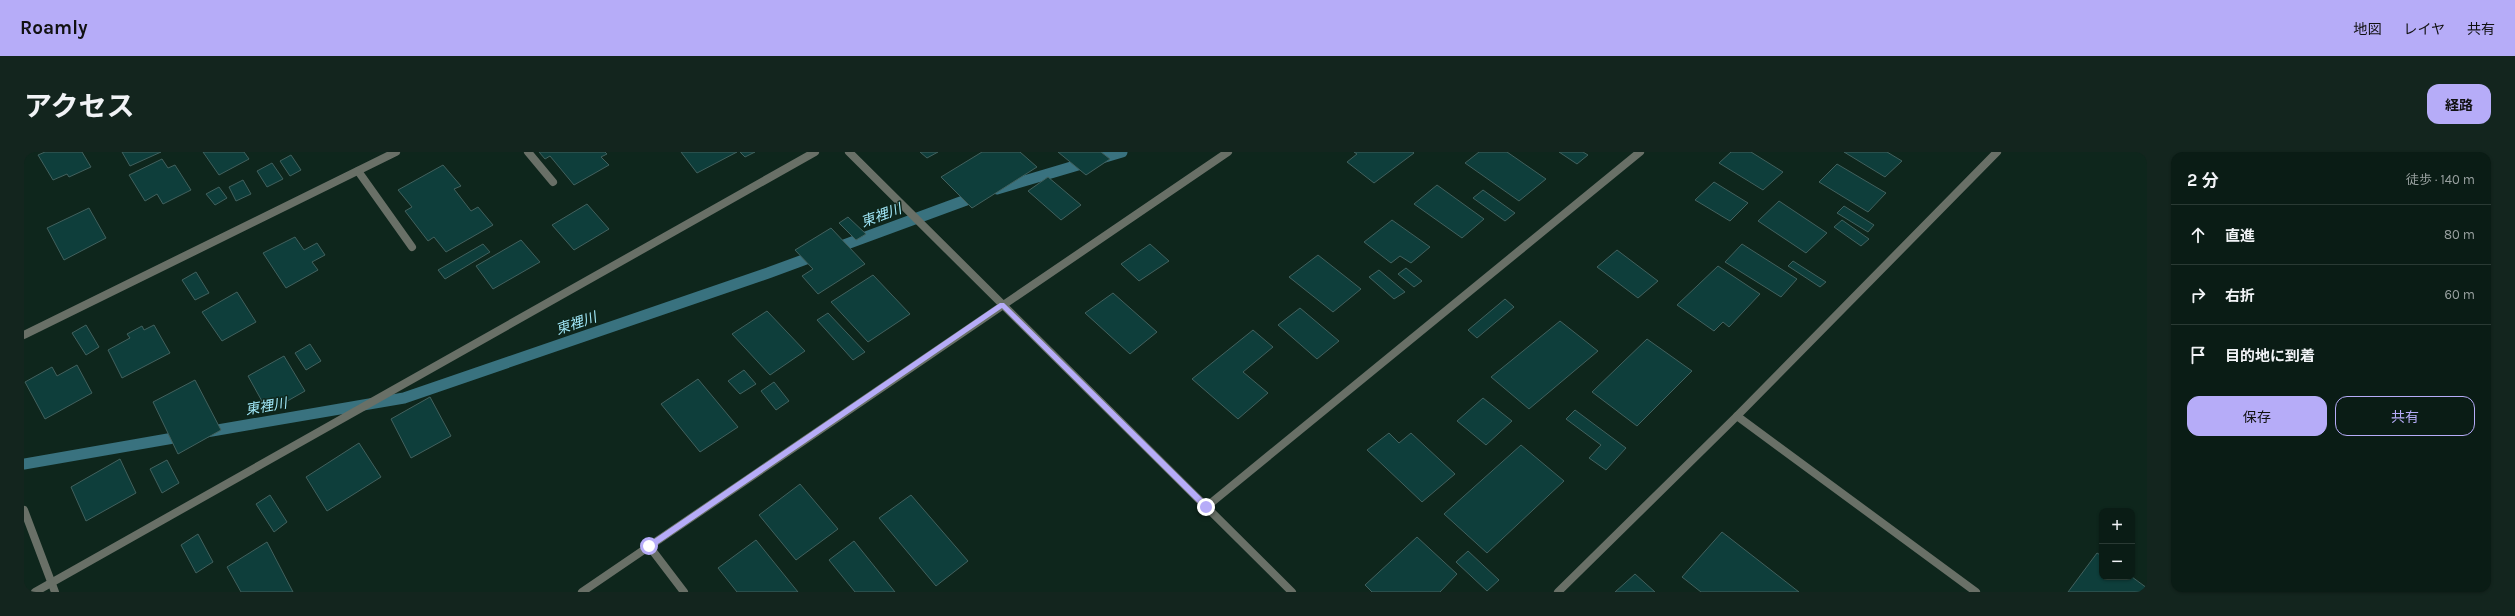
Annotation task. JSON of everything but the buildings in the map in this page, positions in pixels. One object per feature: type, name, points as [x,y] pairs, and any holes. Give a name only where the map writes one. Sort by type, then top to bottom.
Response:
[{"type":"street","points":[[24,335],[396,152]]},
{"type":"street","points":[[528,152],[553,182]]},
{"type":"street","points":[[35,592],[815,152]]},
{"type":"street","points":[[849,152],[1292,592]]},
{"type":"street","points":[[582,592],[1228,152]]},
{"type":"street","points":[[1206,507],[1640,152]]},
{"type":"street","points":[[1558,592],[1737,416],[1997,152]]},
{"type":"street","points":[[358,171],[412,247]]},
{"type":"street","points":[[1737,416],[1976,592]]},
{"type":"street","points":[[24,510],[55,592]]},
{"type":"street","points":[[649,546],[684,592]]},
{"type":"waterway","name":"東裡川","points":[[997,189],[1122,152]]},
{"type":"waterway","name":"東裡川","points":[[206,432],[404,398],[768,273],[977,196]]},
{"type":"waterway","name":"東裡川","points":[[24,464],[185,436]]},
{"type":"route","points":[[649,546],[1002,305],[1206,507]]}]
